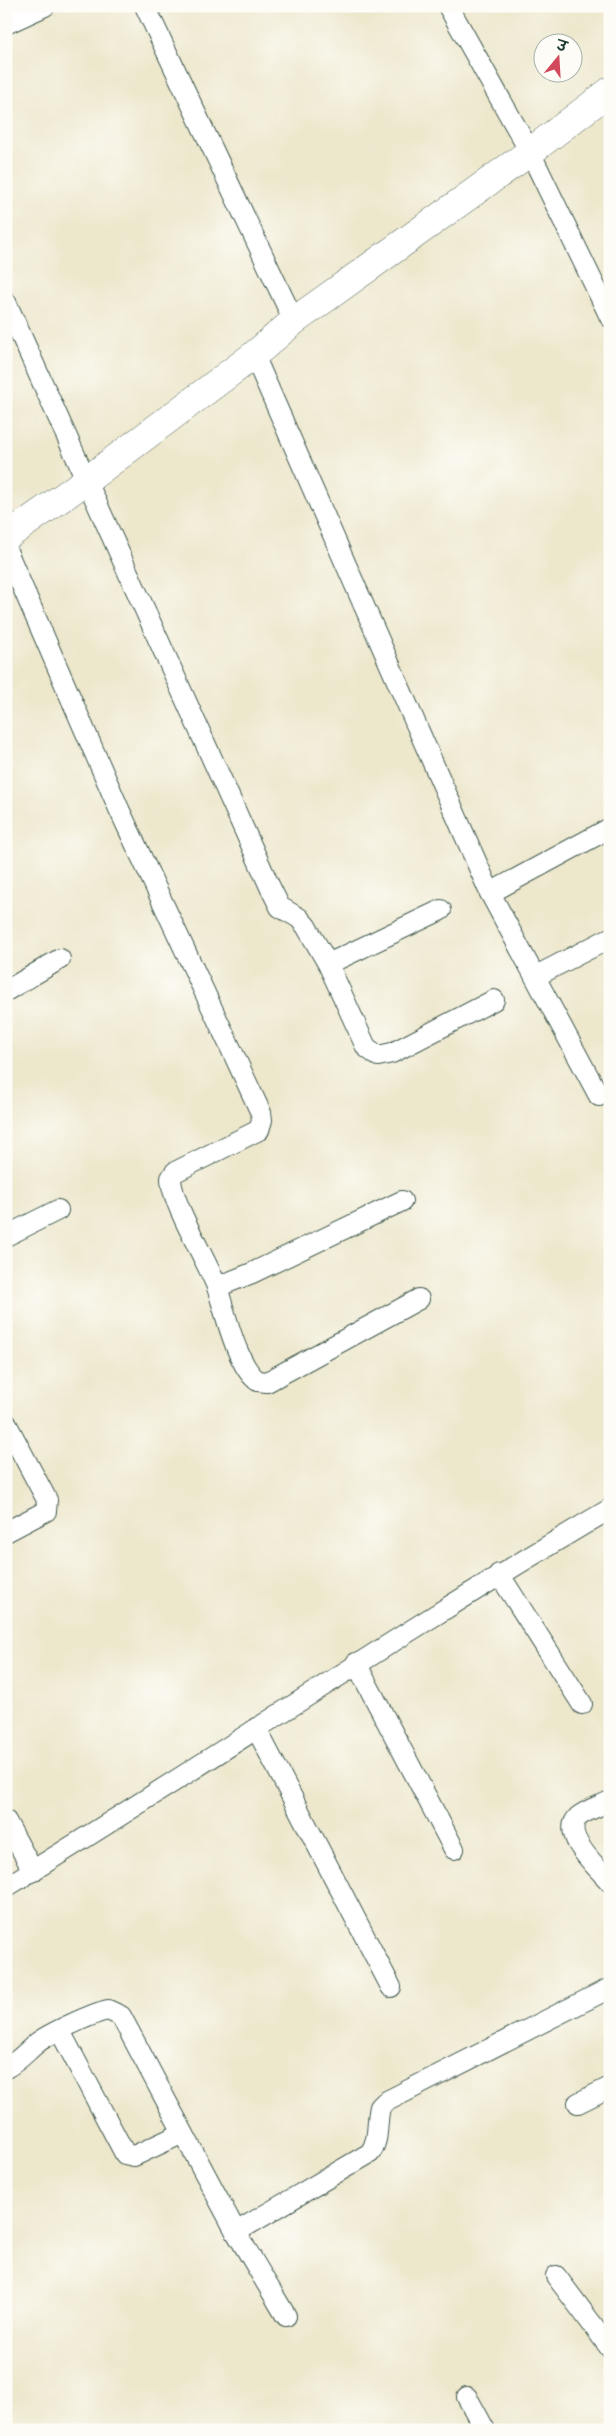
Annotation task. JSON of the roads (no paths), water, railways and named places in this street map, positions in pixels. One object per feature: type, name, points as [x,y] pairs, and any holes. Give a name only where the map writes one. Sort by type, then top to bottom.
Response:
[{"type":"main road","points":[[6,537],[87,480],[254,355],[294,321],[530,152],[610,91]]},
{"type":"street","points":[[6,24],[45,6]]},
{"type":"street","points":[[145,6],[294,321]]},
{"type":"street","points":[[448,6],[530,152],[610,317]]},
{"type":"street","points":[[6,302],[276,900],[284,911],[304,922],[328,964],[366,1047],[378,1056],[392,1053],[494,1000]]},
{"type":"street","points":[[254,355],[490,893],[599,1096]]},
{"type":"street","points":[[6,549],[119,809],[261,1113],[262,1120],[259,1130],[175,1172],[171,1178],[179,1203],[217,1287],[229,1326],[241,1355],[254,1379],[268,1382],[419,1300]]},
{"type":"street","points":[[490,893],[610,828]]},
{"type":"street","points":[[328,964],[441,910]]},
{"type":"street","points":[[536,976],[610,938]]},
{"type":"street","points":[[6,991],[60,959]]},
{"type":"street","points":[[217,1287],[252,1273],[402,1201]]},
{"type":"street","points":[[6,1236],[58,1210]]},
{"type":"street","points":[[6,1423],[48,1505],[46,1511],[6,1532]]},
{"type":"street","points":[[6,1887],[499,1574],[607,1516]]},
{"type":"street","points":[[499,1574],[582,1704]]},
{"type":"street","points":[[356,1664],[454,1849]]},
{"type":"street","points":[[256,1728],[390,1987]]},
{"type":"street","points":[[610,1801],[579,1816],[574,1827],[576,1841],[580,1848],[610,1882]]},
{"type":"street","points":[[6,1821],[33,1871]]},
{"type":"street","points":[[236,2232],[370,2153],[375,2146],[380,2107],[385,2102],[610,1988]]},
{"type":"street","points":[[6,2068],[20,2061],[37,2043],[96,2013],[108,2010],[117,2013],[236,2232],[286,2316]]},
{"type":"street","points":[[60,2031],[125,2154],[134,2156],[183,2133]]},
{"type":"street","points":[[578,2103],[610,2087]]},
{"type":"street","points":[[556,2276],[610,2348]]},
{"type":"street","points":[[467,2397],[485,2430]]}]
